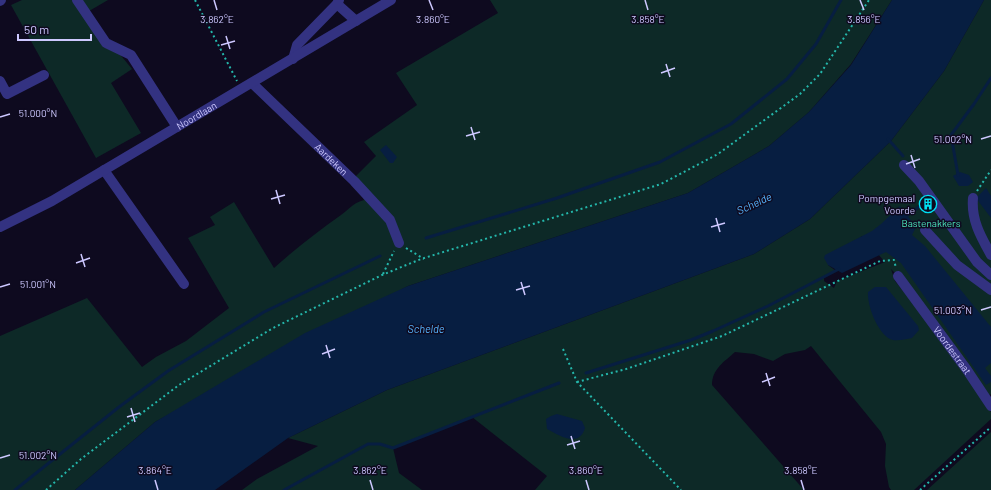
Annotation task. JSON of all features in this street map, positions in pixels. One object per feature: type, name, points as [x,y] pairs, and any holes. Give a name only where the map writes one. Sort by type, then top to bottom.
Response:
[{"type":"street","points":[[77,0],[106,43],[131,55],[177,127]]},
{"type":"street","name":"Noordlaan","points":[[0,227],[52,201],[391,0]]},
{"type":"street","points":[[293,59],[297,45],[338,2],[356,21]]},
{"type":"street","points":[[0,81],[7,94],[44,75]]},
{"type":"street","name":"Aardeken","points":[[252,83],[354,182],[390,220],[399,243]]},
{"type":"street","points":[[904,165],[919,181],[977,262],[991,275]]},
{"type":"street","points":[[104,170],[184,284]]},
{"type":"street","points":[[973,198],[972,209],[978,230],[991,255]]},
{"type":"street","points":[[925,230],[957,265],[991,290]]},
{"type":"street","name":"Voordestraat","points":[[898,276],[989,400]]},
{"type":"path","points":[[195,0],[241,90]]},
{"type":"path","points":[[46,490],[82,459],[179,385],[273,328],[382,275],[424,259],[661,184],[718,154],[800,94],[820,74],[869,0]]},
{"type":"path","points":[[973,198],[991,170]]},
{"type":"path","points":[[382,275],[399,243],[424,259]]},
{"type":"path","points":[[577,382],[626,369],[722,336],[880,261],[894,260],[898,276]]},
{"type":"path","points":[[563,349],[577,382],[681,490]]},
{"type":"path","points":[[920,490],[991,427]]},
{"type":"green space","points":[[22,0],[108,0],[84,14],[104,48],[113,46],[132,69],[111,83],[141,133],[96,158],[11,5]]},
{"type":"green space","points":[[490,0],[892,0],[851,64],[809,112],[769,146],[688,193],[408,286],[155,422],[75,490],[0,490],[0,336],[87,298],[142,367],[156,357],[186,341],[229,308],[188,238],[215,225],[210,217],[234,202],[274,268],[306,241],[354,205],[364,200],[355,177],[376,156],[364,142],[417,105],[396,73],[498,13]]},
{"type":"green space","name":"Bastenakkers","points":[[984,0],[991,0],[991,394],[985,398],[898,276],[891,269],[895,281],[938,334],[991,412],[991,419],[914,490],[891,490],[889,487],[885,466],[886,444],[881,432],[811,346],[805,350],[785,354],[773,361],[754,354],[735,352],[716,370],[712,385],[804,490],[535,490],[547,476],[472,417],[393,448],[399,473],[422,490],[242,490],[257,479],[318,446],[288,438],[387,390],[754,254],[810,219],[891,141],[944,71]],"holes":[[[862,236],[885,262],[837,281],[834,288],[824,281],[824,277],[836,271],[828,265]]]},
{"type":"green space","points":[[991,432],[991,490],[927,490]]},
{"type":"water","name":"Schelde","points":[[892,0],[984,0],[944,71],[891,141],[810,219],[754,254],[387,390],[288,438],[215,490],[75,490],[155,422],[305,333],[408,286],[688,193],[769,146],[809,112],[851,65]]},
{"type":"water","points":[[386,145],[397,157],[393,163],[390,163],[380,150]]},
{"type":"water","points":[[960,172],[969,175],[973,182],[968,186],[959,186],[953,176]]},
{"type":"water","points":[[986,188],[991,196],[991,218],[976,198]]},
{"type":"water","points":[[900,206],[916,227],[912,235],[925,246],[991,327],[991,363],[985,368],[991,376],[991,382],[986,385],[901,263],[886,252],[842,273],[828,265],[824,258],[825,255],[872,231]]},
{"type":"water","points":[[875,287],[886,287],[918,326],[919,330],[912,338],[892,340],[885,336],[881,331],[871,311],[868,297],[868,292]]},
{"type":"water","points":[[557,414],[582,421],[585,428],[582,434],[578,438],[569,439],[547,429],[546,419]]},
{"type":"waterway","points":[[426,238],[557,198],[660,162],[731,124],[787,79],[816,44],[841,0]]},
{"type":"waterway","points":[[958,175],[951,135],[991,78]]},
{"type":"waterway","points":[[888,139],[903,156]]},
{"type":"waterway","points":[[905,217],[927,201]]},
{"type":"waterway","points":[[15,490],[119,407],[168,371],[264,312],[380,256]]},
{"type":"waterway","points":[[586,373],[691,340],[713,331],[768,306],[839,269]]},
{"type":"waterway","points":[[284,490],[368,444],[380,444],[393,448],[559,383]]},
{"type":"place","name":"Pompgemaal Voorde","points":[[928,204]]}]
